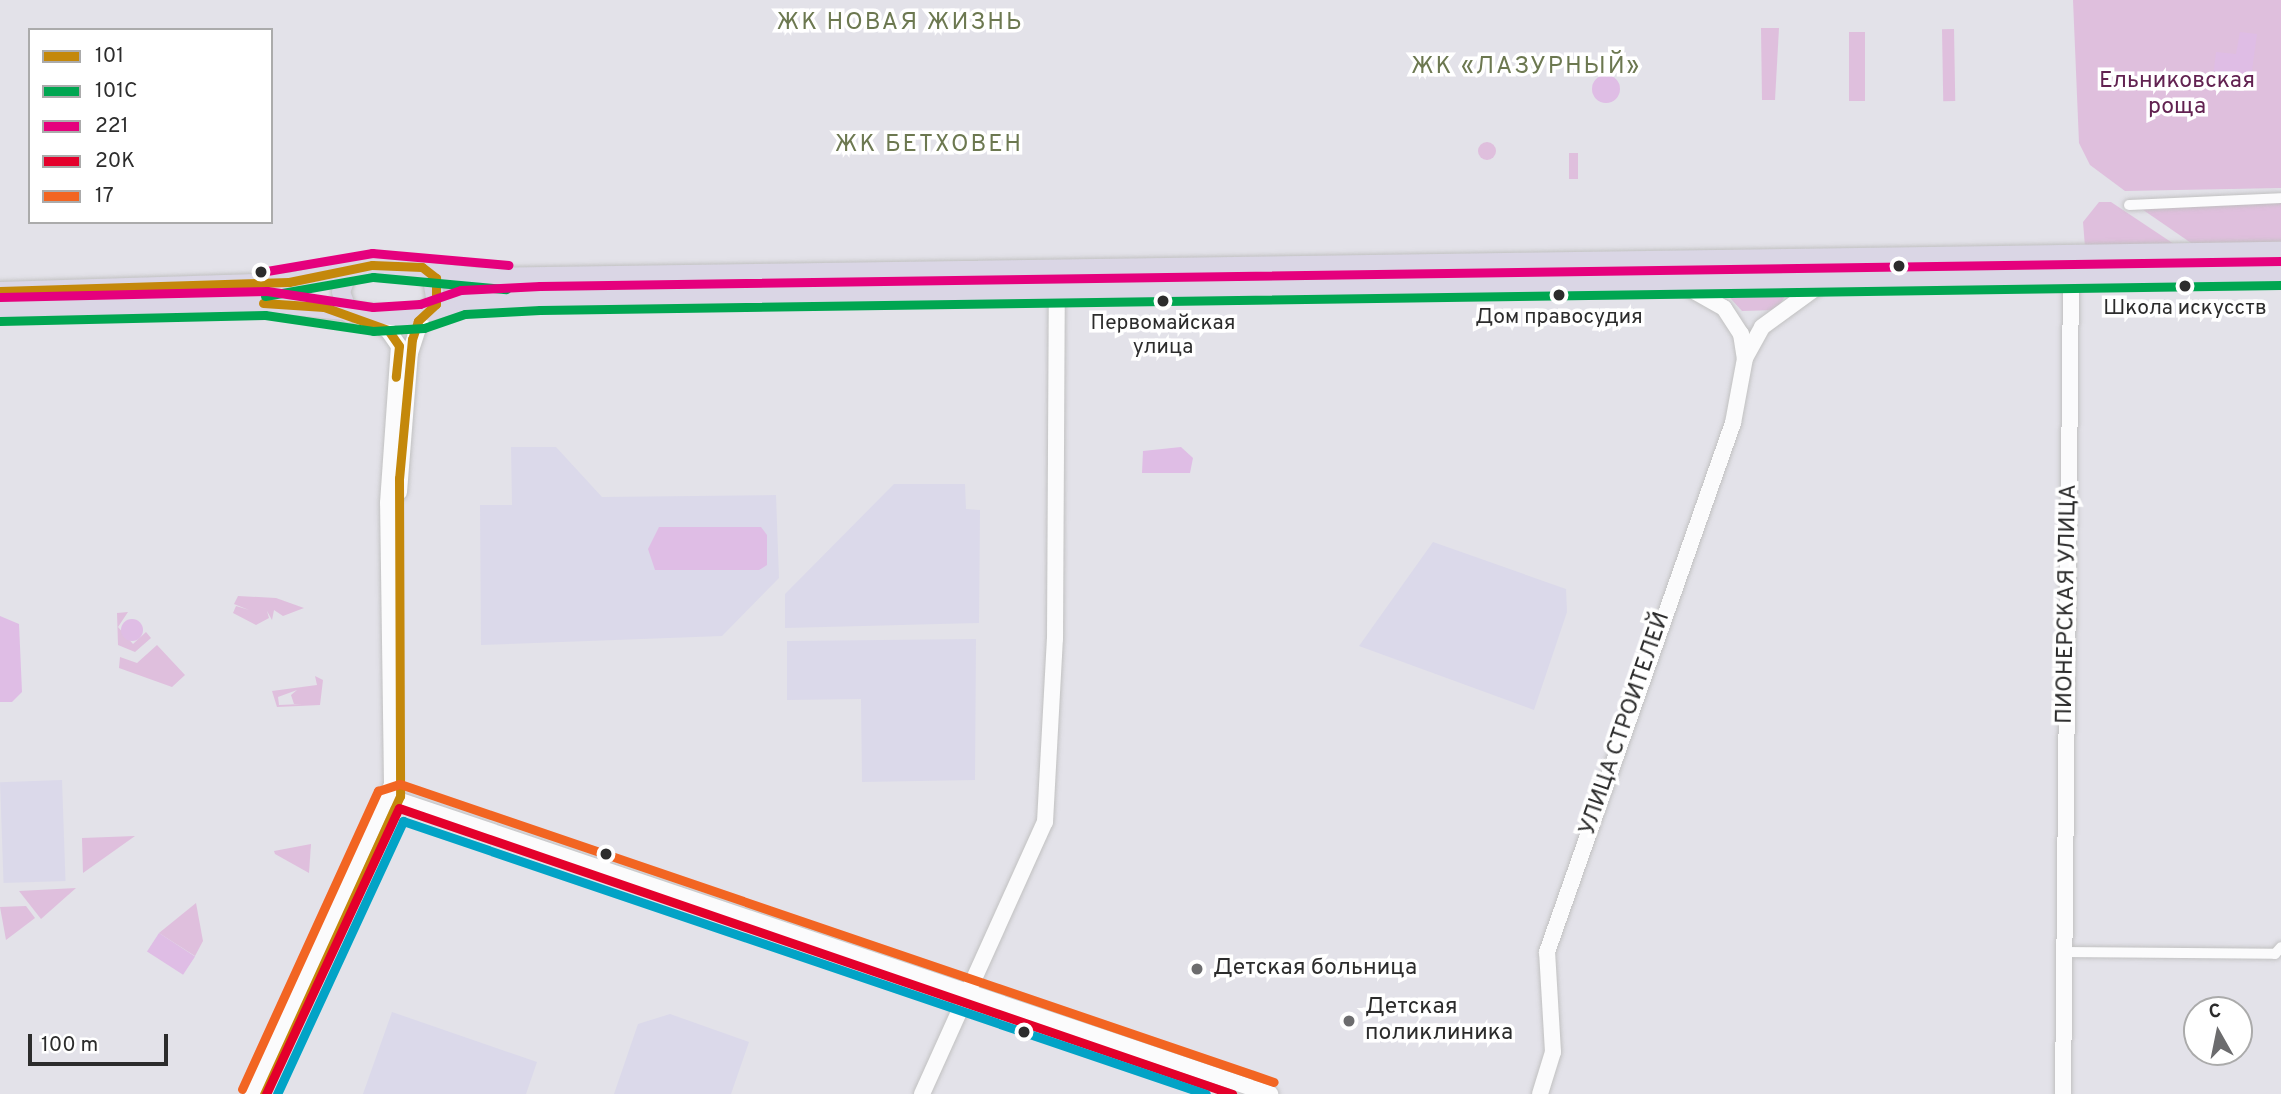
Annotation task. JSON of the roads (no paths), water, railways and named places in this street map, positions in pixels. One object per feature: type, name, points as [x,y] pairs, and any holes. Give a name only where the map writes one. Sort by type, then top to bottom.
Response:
[{"type":"main road","points":[[0,291],[252,285],[348,272],[372,265],[478,277],[1365,268],[2281,251]]},
{"type":"main road","name":"ПИОНЕРСКАЯ УЛИЦА","points":[[2063,1094],[2071,255]]},
{"type":"main road","points":[[1950,257],[1950,278]]},
{"type":"main road","points":[[1365,268],[1365,286]]},
{"type":"main road","points":[[395,579],[404,414],[412,339],[438,295],[431,271]]},
{"type":"main road","points":[[253,1094],[268,1074],[395,800],[395,579],[389,454],[399,346],[388,330],[354,315],[341,292],[348,272]]},
{"type":"main road","points":[[922,1094],[1034,856],[1048,801],[1057,272]]},
{"type":"main road","points":[[0,309],[266,303],[354,315],[426,314],[477,300],[2281,273]]},
{"type":"main road","points":[[772,274],[772,295]]},
{"type":"main road","name":"УЛИЦА СТРОИТЕЛЕЙ","points":[[1540,1094],[1553,1052],[1547,952],[1733,423],[1745,358],[1762,327],[1828,279]]},
{"type":"main road","name":"УЛИЦА СТРОИТЕЛЕЙ","points":[[1678,282],[1724,308],[1741,334],[1745,358]]},
{"type":"main road","points":[[395,800],[1247,1092],[1270,1094]]},
{"type":"main road","points":[[264,1094],[268,1074]]},
{"type":"street","points":[[2129,205],[2281,198]]},
{"type":"street","points":[[2064,952],[2278,951]]},
{"type":"place","name":"Школа искусств","points":[[2185,286]]},
{"type":"place","name":"Дом правосудия","points":[[1559,295]]},
{"type":"place","name":"Первомайская улица","points":[[1163,301]]},
{"type":"place","name":"Детская больница","points":[[1197,969]]},
{"type":"place","name":"Детская поликлиника","points":[[1349,1021]]},
{"type":"district","name":"ЖК НОВАЯ ЖИЗНЬ","points":[[900,24]]},
{"type":"district","name":"ЖК «ЛАЗУРНЫЙ»","points":[[1526,68]]},
{"type":"district","name":"ЖК БЕТХОВЕН","points":[[929,146]]},
{"type":"park label","name":"Ельниковская роща","points":[[2177,95]]}]
